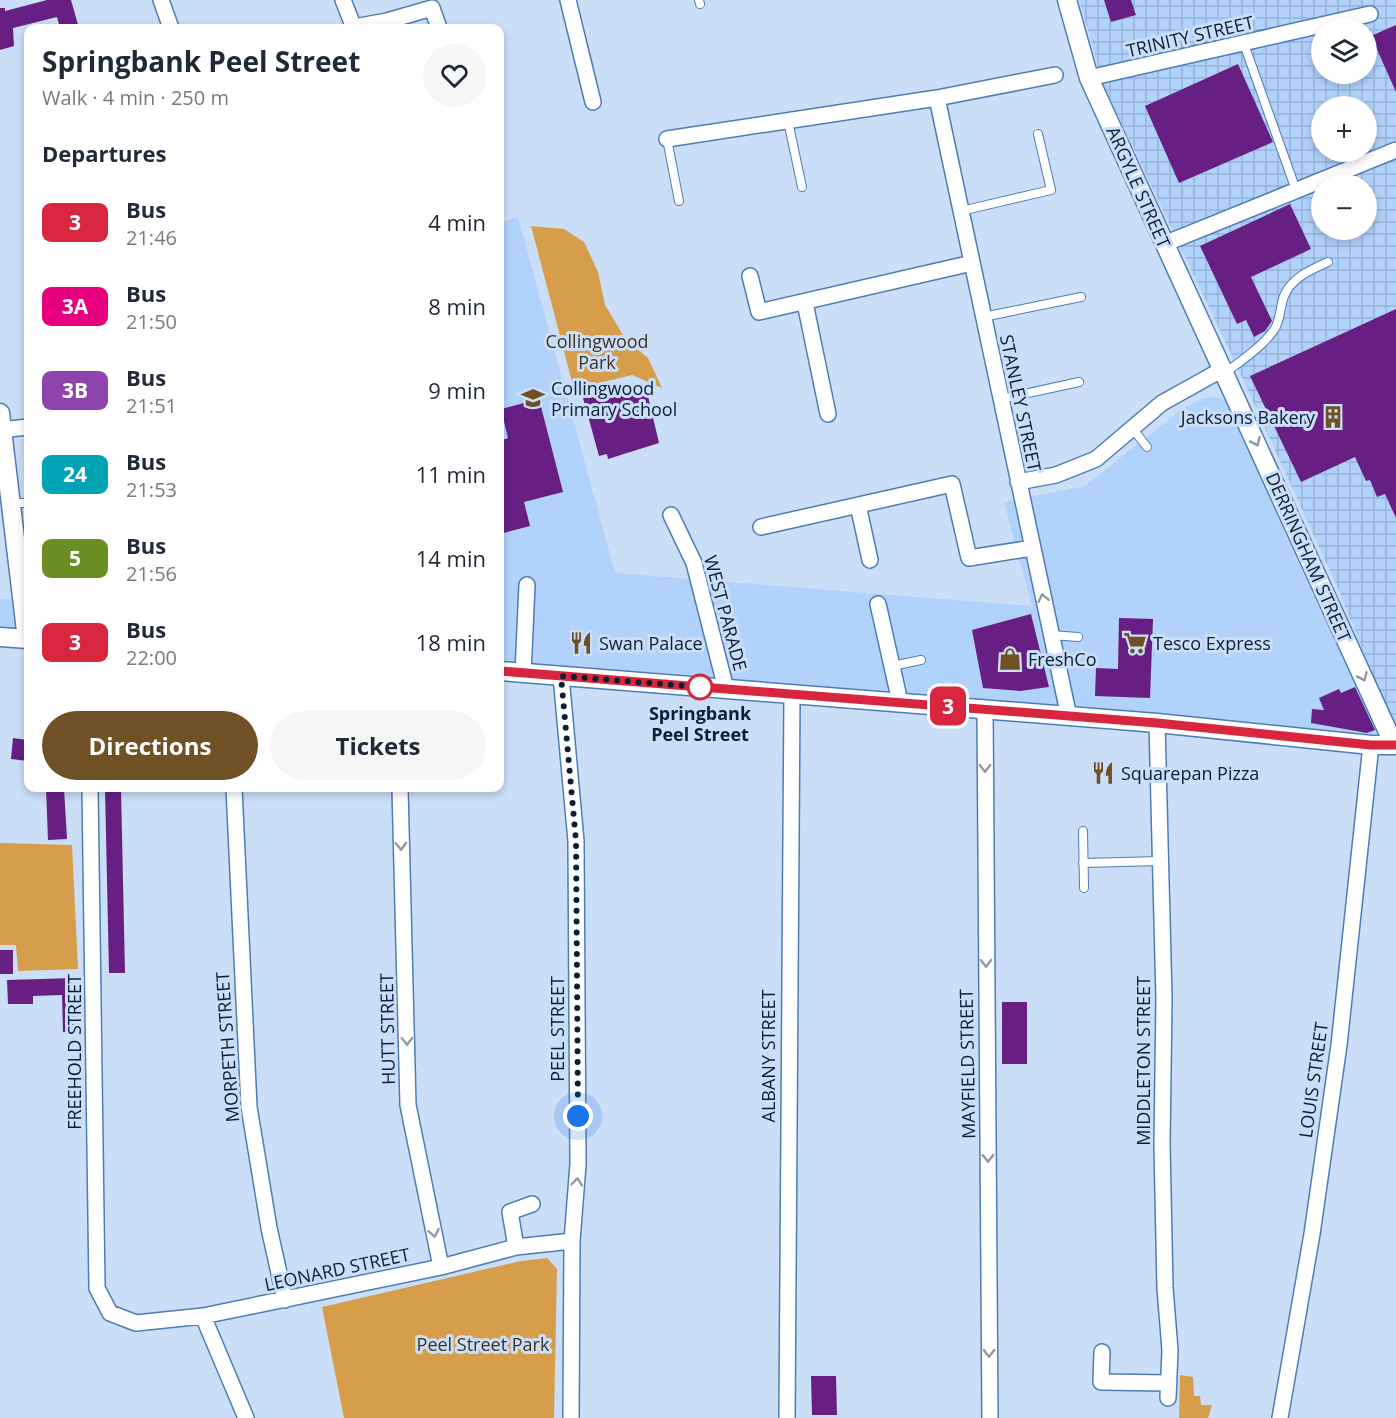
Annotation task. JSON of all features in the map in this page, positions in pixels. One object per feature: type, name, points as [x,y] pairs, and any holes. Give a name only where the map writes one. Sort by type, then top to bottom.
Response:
[{"type":"street","points":[[161,0],[170,24]]},
{"type":"street","points":[[343,0],[352,24]]},
{"type":"street","points":[[568,0],[593,102]]},
{"type":"street","name":"ARGYLE STREET","points":[[1067,0],[1089,78],[1224,371]]},
{"type":"street","points":[[373,24],[432,8],[438,24]]},
{"type":"street","name":"TRINITY STREET","points":[[1089,78],[1370,14]]},
{"type":"street","points":[[667,138],[937,98],[1055,75]]},
{"type":"street","name":"STANLEY STREET","points":[[937,98],[1069,717]]},
{"type":"street","points":[[1164,244],[1396,150]]},
{"type":"street","points":[[750,276],[759,312],[972,263]]},
{"type":"street","points":[[805,303],[828,414]]},
{"type":"street","points":[[1018,482],[1056,475],[1096,459],[1162,403],[1224,371]]},
{"type":"street","name":"DERRINGHAM STREET","points":[[1224,371],[1395,745]]},
{"type":"street","points":[[24,427],[1,424],[20,503],[24,571]]},
{"type":"street","points":[[761,527],[952,484],[969,558],[1032,548]]},
{"type":"street","points":[[858,505],[870,560]]},
{"type":"street","name":"WEST PARADE","points":[[671,515],[694,563],[726,689]]},
{"type":"street","points":[[523,673],[527,585]]},
{"type":"street","points":[[878,604],[900,702]]},
{"type":"street","points":[[0,637],[24,639]]},
{"type":"street","points":[[504,671],[1157,723],[1371,745],[1395,745]]},
{"type":"street","name":"PEEL STREET","points":[[561,676],[576,841],[578,1164],[572,1241],[571,1418]]},
{"type":"street","name":"ALBANY STREET","points":[[787,1418],[792,694]]},
{"type":"street","name":"MAYFIELD STREET","points":[[985,709],[990,1418]]},
{"type":"street","name":"MIDDLETON STREET","points":[[1102,1352],[1101,1382],[1168,1391],[1162,1145],[1164,999],[1157,723]]},
{"type":"street","name":"LOUIS STREET","points":[[1280,1418],[1312,1234],[1339,1046],[1371,745]]},
{"type":"street","name":"FREEHOLD STREET","points":[[90,792],[97,1288],[110,1313]]},
{"type":"street","name":"MORPETH STREET","points":[[234,792],[249,1107],[269,1228],[285,1300]]},
{"type":"street","name":"HUTT STREET","points":[[400,792],[408,1105],[441,1267]]},
{"type":"street","points":[[516,1247],[510,1212],[532,1204]]},
{"type":"street","name":"LEONARD STREET","points":[[110,1313],[136,1323],[203,1316],[441,1267],[516,1247],[572,1241]]},
{"type":"street","points":[[203,1316],[246,1418]]},
{"type":"lane","points":[[1244,44],[1296,190]]},
{"type":"lane","points":[[788,121],[802,187]]},
{"type":"lane","points":[[961,211],[1051,190],[1038,134]]},
{"type":"lane","points":[[667,138],[679,201]]},
{"type":"lane","points":[[1224,371],[1255,350],[1274,331],[1283,297],[1292,284],[1310,270],[1328,262]]},
{"type":"lane","points":[[983,317],[1081,297]]},
{"type":"lane","points":[[1000,399],[1080,382]]},
{"type":"lane","points":[[1132,428],[1147,447]]},
{"type":"lane","points":[[1051,635],[1078,637]]},
{"type":"lane","points":[[892,666],[921,660]]},
{"type":"lane","points":[[1083,831],[1084,888]]},
{"type":"lane","points":[[1083,863],[1161,861]]},
{"type":"shaded area","points":[[1079,0],[1396,0],[1396,733],[1339,591],[1235,362],[1104,86]]},
{"type":"shaded area","points":[[518,217],[615,573],[1032,606],[1004,502],[1085,486],[1181,410],[1203,398],[1217,397],[1225,400],[1298,563],[1344,660],[1354,671],[1381,731],[1366,737],[1075,707],[732,680],[504,668],[504,222]]},
{"type":"shaded area","points":[[24,598],[24,634],[0,631],[0,599]]},
{"type":"green space","name":"Collingwood Park","points":[[531,226],[564,229],[584,242],[598,272],[605,305],[626,340],[648,358],[662,388],[632,375],[574,389]]},
{"type":"green space","points":[[0,843],[72,845],[78,969],[18,971],[16,945],[0,945]]},
{"type":"green space","name":"Peel Street Park","points":[[547,1258],[557,1269],[554,1418],[344,1418],[322,1307],[521,1261]]},
{"type":"green space","points":[[1180,1375],[1193,1377],[1194,1396],[1200,1396],[1201,1405],[1212,1405],[1208,1418],[1179,1418]]},
{"type":"building","points":[[47,0],[71,0],[78,24],[59,24],[57,17],[24,24],[13,28],[14,46],[0,50],[0,8],[5,8],[5,11]]},
{"type":"building","points":[[1104,0],[1131,0],[1136,15],[1111,22]]},
{"type":"building","points":[[1396,25],[1396,92],[1377,49],[1377,33]]},
{"type":"building","points":[[1238,64],[1273,142],[1179,183],[1145,106]]},
{"type":"building","points":[[1290,204],[1311,249],[1251,277],[1272,321],[1265,331],[1254,337],[1246,320],[1237,324],[1200,246]]},
{"type":"building","name":"Jacksons Bakery","points":[[1396,309],[1396,518],[1385,494],[1377,497],[1370,480],[1366,481],[1355,457],[1301,482],[1250,376]]},
{"type":"building","points":[[641,384],[643,393],[647,392],[659,443],[608,459],[607,454],[599,456],[583,398]]},
{"type":"building","name":"Collingwood Primary School","points":[[539,399],[563,492],[524,502],[530,526],[504,533],[504,440],[508,438],[504,408]]},
{"type":"building","name":"FreshCo","points":[[1031,614],[1049,687],[1020,691],[983,688],[972,630]]},
{"type":"building","name":"Tesco Express","points":[[1119,618],[1153,619],[1150,698],[1095,696],[1096,668],[1118,669]]},
{"type":"building","points":[[1355,687],[1375,730],[1367,733],[1311,723],[1312,709],[1324,710],[1319,698],[1339,689],[1341,693]]},
{"type":"building","points":[[13,738],[24,739],[24,761],[11,759]]},
{"type":"building","points":[[46,792],[64,792],[67,839],[48,840]]},
{"type":"building","points":[[105,792],[121,792],[125,973],[109,973]]},
{"type":"building","points":[[0,950],[13,950],[13,974],[0,974]]},
{"type":"building","points":[[74,978],[76,1032],[63,1032],[62,995],[33,996],[33,1004],[8,1004],[7,980]]},
{"type":"building","points":[[1002,1002],[1027,1002],[1027,1064],[1002,1064]]},
{"type":"building","points":[[811,1376],[836,1376],[837,1415],[812,1415]]},
{"type":"bus line","name":"3","points":[[504,671],[1157,723],[1371,745],[1396,745]]},
{"type":"place","name":"Collingwood Primary School","points":[[533,398]]},
{"type":"place","name":"Jacksons Bakery","points":[[1333,417]]},
{"type":"place","name":"Swan Palace","points":[[581,643]]},
{"type":"place","name":"Tesco Express","points":[[1135,643]]},
{"type":"place","name":"FreshCo","points":[[1010,659]]},
{"type":"place","name":"Springbank Peel Street","points":[[700,687]]},
{"type":"place","name":"Squarepan Pizza","points":[[1103,773]]},
{"type":"route","points":[[578,1116],[576,841],[561,676],[702,687],[700,687]]}]
